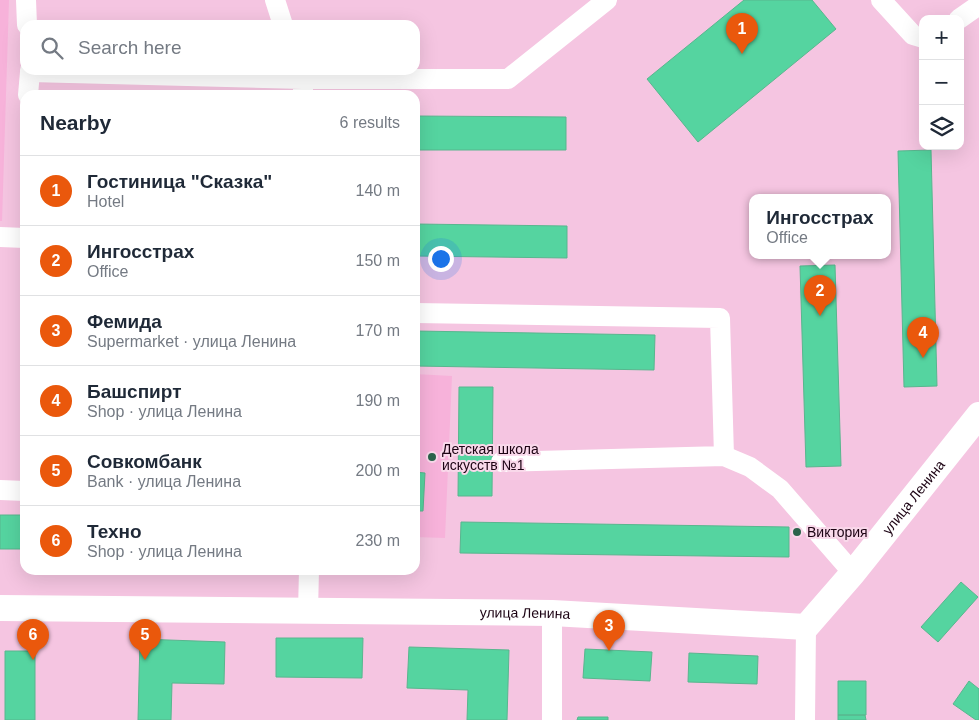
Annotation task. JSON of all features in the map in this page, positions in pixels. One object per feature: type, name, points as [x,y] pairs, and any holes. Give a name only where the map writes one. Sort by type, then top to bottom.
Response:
[{"type":"main road","name":"улица Ленина","points":[[0,608],[552,613],[806,627],[853,573],[979,415]]},
{"type":"street","points":[[26,0],[28,20]]},
{"type":"street","points":[[274,0],[281,20]]},
{"type":"street","points":[[139,75],[302,81],[508,79],[607,0]]},
{"type":"street","points":[[881,0],[913,35],[919,37]]},
{"type":"street","points":[[964,16],[979,5]]},
{"type":"street","points":[[28,90],[30,75]]},
{"type":"street","points":[[0,237],[20,238]]},
{"type":"street","points":[[420,313],[720,318],[724,456]]},
{"type":"street","points":[[501,462],[724,456],[750,467],[780,489],[853,573]]},
{"type":"street","points":[[0,490],[20,491]]},
{"type":"street","points":[[308,611],[309,575]]},
{"type":"street","points":[[552,613],[552,720]]},
{"type":"street","points":[[805,720],[806,627]]},
{"type":"shaded area","points":[[0,0],[9,0],[2,221],[0,221]]},
{"type":"shaded area","name":"Детская школа искусств №1","points":[[420,374],[452,376],[445,538],[420,537]]},
{"type":"building","points":[[744,0],[812,0],[836,29],[698,142],[647,79]]},
{"type":"building","points":[[420,116],[566,117],[566,150],[420,150]]},
{"type":"building","points":[[931,150],[937,386],[904,387],[898,151]]},
{"type":"building","points":[[420,224],[567,226],[567,258],[420,256]]},
{"type":"building","points":[[835,265],[841,466],[806,467],[800,266]]},
{"type":"building","points":[[420,331],[655,335],[654,370],[420,366]]},
{"type":"building","points":[[459,387],[493,387],[492,496],[458,496]]},
{"type":"building","points":[[420,472],[425,473],[423,511],[420,511]]},
{"type":"building","points":[[0,515],[20,515],[20,549],[0,549]]},
{"type":"building","points":[[461,522],[789,527],[789,557],[460,553]]},
{"type":"building","points":[[961,582],[978,597],[938,642],[921,627]]},
{"type":"building","points":[[276,638],[363,638],[362,678],[276,677]]},
{"type":"building","points":[[140,639],[225,642],[224,684],[172,683],[171,720],[138,720]]},
{"type":"building","points":[[409,647],[509,650],[507,720],[467,720],[468,690],[407,688]]},
{"type":"building","points":[[585,649],[652,652],[650,681],[583,678]]},
{"type":"building","points":[[5,651],[35,651],[35,720],[5,720]]},
{"type":"building","points":[[689,653],[758,656],[757,684],[688,682]]},
{"type":"building","points":[[838,681],[866,681],[866,715],[838,715]]},
{"type":"building","points":[[969,681],[979,689],[979,720],[976,720],[953,704]]},
{"type":"building","points":[[838,715],[865,715],[866,720],[838,720]]},
{"type":"building","points":[[578,717],[608,717],[608,720],[577,720]]},
{"type":"place","name":"Гостиница \"Сказка\"","points":[[742,54]]},
{"type":"place","name":"Ингосстрах","points":[[820,316]]},
{"type":"place","name":"Башспирт","points":[[923,358]]},
{"type":"place","name":"Детская школа искусств №1","points":[[432,457]]},
{"type":"place","name":"Виктория","points":[[797,532]]},
{"type":"place","name":"Фемида","points":[[609,651]]},
{"type":"place","name":"Техно","points":[[33,660]]},
{"type":"place","name":"Совкомбанк","points":[[145,660]]}]
